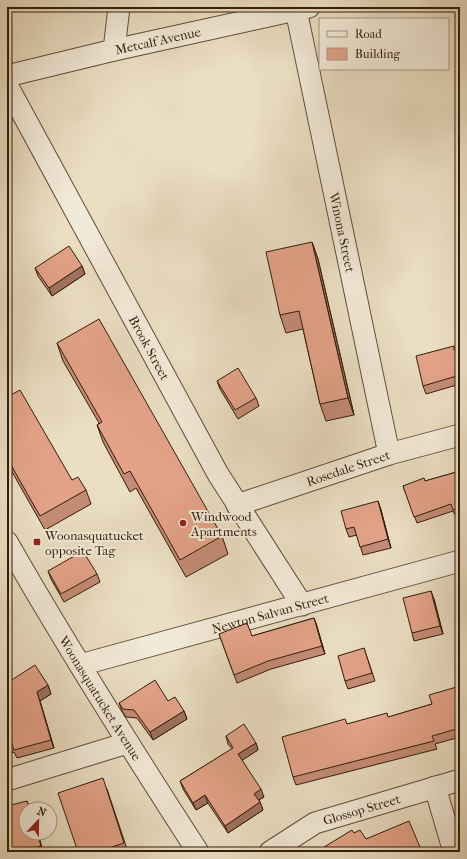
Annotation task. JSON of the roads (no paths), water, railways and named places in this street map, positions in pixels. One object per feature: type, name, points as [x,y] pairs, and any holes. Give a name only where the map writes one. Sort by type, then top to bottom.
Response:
[{"type":"street","points":[[114,50],[119,7]]},
{"type":"street","name":"Metcalf Avenue","points":[[7,76],[114,50],[302,8]]},
{"type":"street","name":"Winona Street","points":[[302,8],[388,454]]},
{"type":"street","name":"Brook Street","points":[[7,85],[210,460],[302,605]]},
{"type":"street","name":"Rosedale Street","points":[[238,505],[388,454],[460,435]]},
{"type":"street","name":"Woonasquatucket Avenue","points":[[10,552],[127,743],[198,852]]},
{"type":"street","name":"Newton Salvan Street","points":[[80,666],[460,561]]},
{"type":"street","points":[[7,780],[127,743]]},
{"type":"street","name":"Glossop Street","points":[[270,852],[314,823],[460,780]]},
{"type":"street","points":[[435,787],[454,852]]},
{"type":"place","name":"Windwood Apartments","points":[[183,523]]},
{"type":"place","name":"Woonasquatucket opposite Tag","points":[[37,542]]}]
